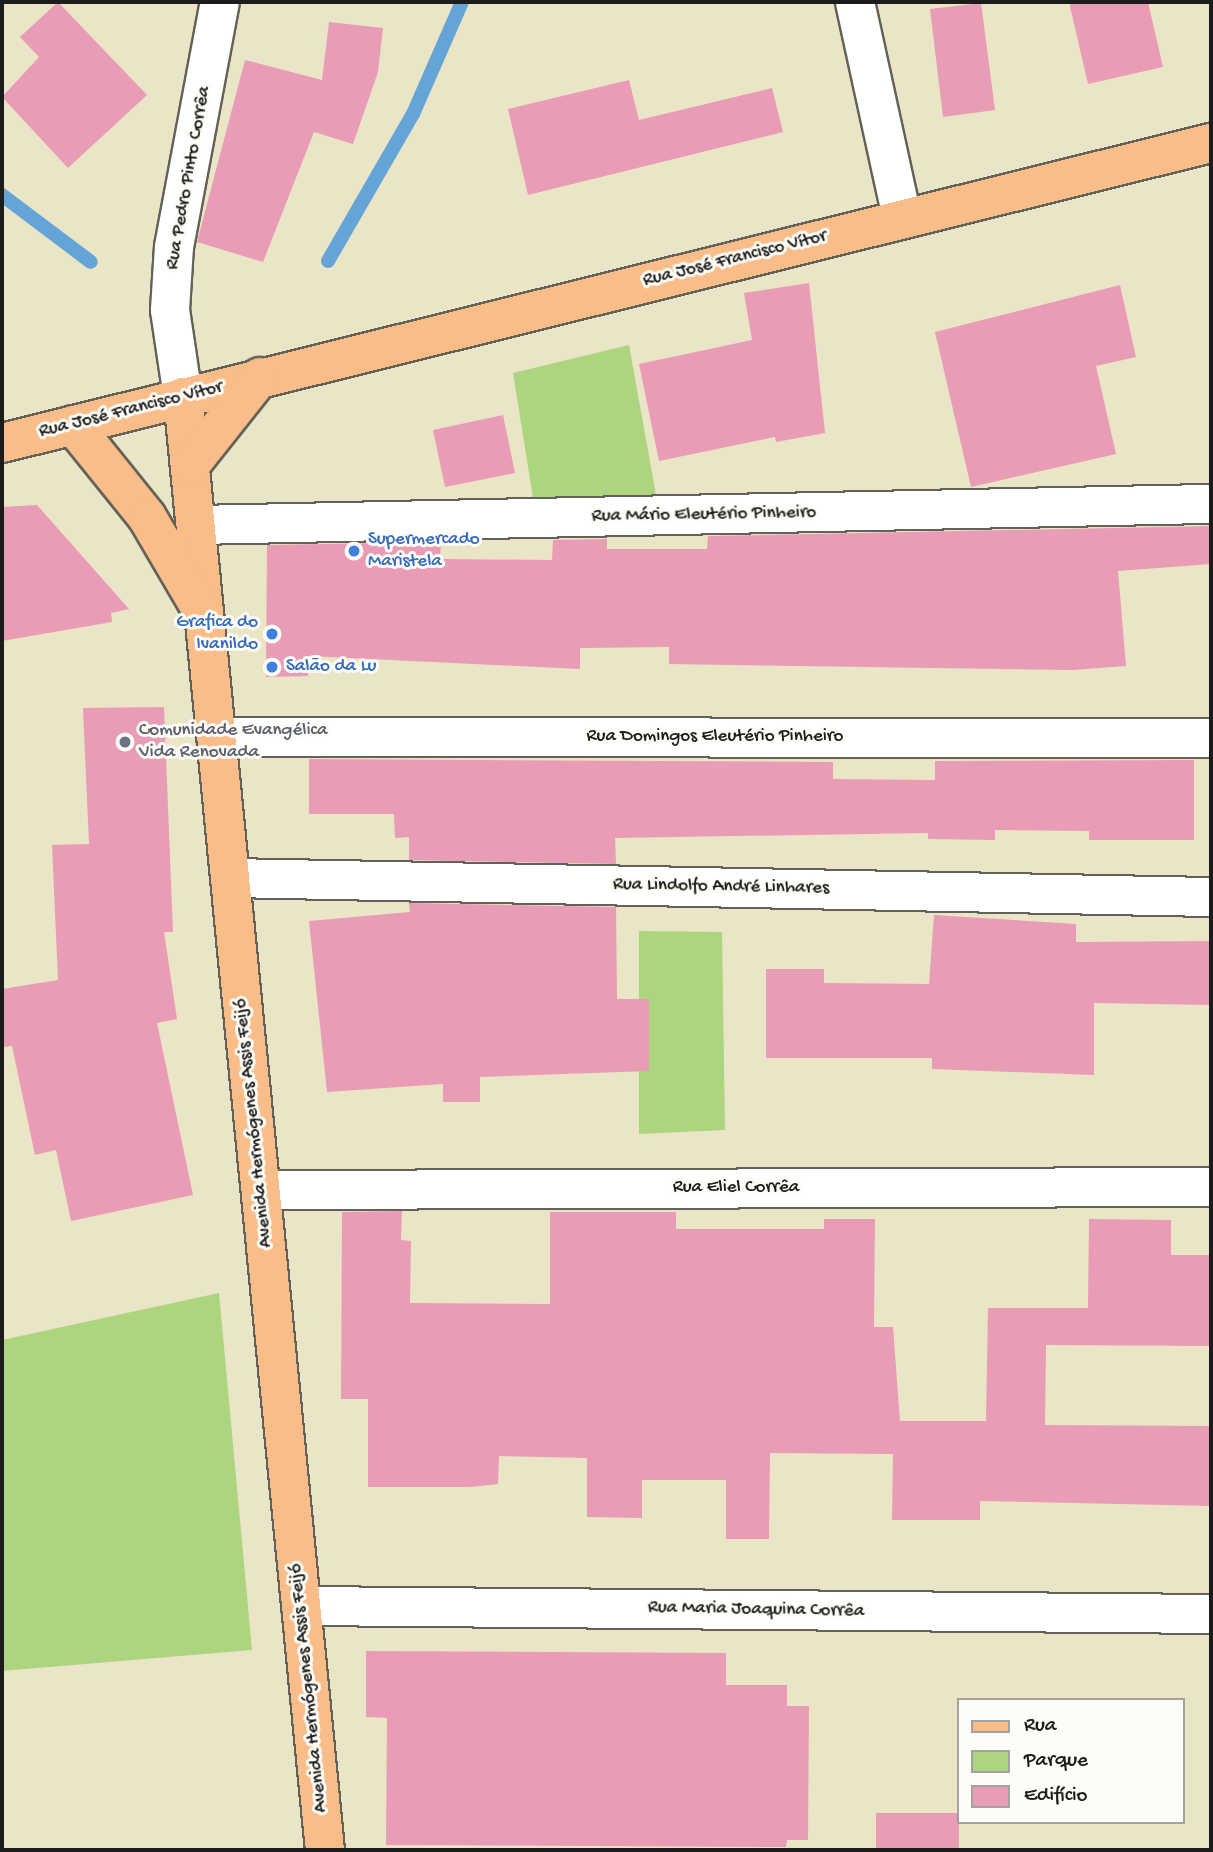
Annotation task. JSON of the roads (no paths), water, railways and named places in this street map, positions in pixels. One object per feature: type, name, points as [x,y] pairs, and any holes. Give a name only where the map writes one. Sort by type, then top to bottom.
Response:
[{"type":"main road","name":"Rua José Francisco Vítor","points":[[2,443],[1211,143]]},
{"type":"main road","name":"Rua José Francisco Vítor","points":[[191,464],[260,377]]},
{"type":"main road","name":"Avenida Hermógenes Assis Feijó","points":[[183,397],[325,1850]]},
{"type":"main road","points":[[73,425],[146,517],[206,618]]},
{"type":"street","name":"Rua Pedro Pinto Corrêa","points":[[183,397],[170,310],[174,247],[220,2]]},
{"type":"street","points":[[855,2],[902,218]]},
{"type":"street","name":"Rua Mário Eleutério Pinheiro","points":[[196,525],[1211,504]]},
{"type":"street","name":"Rua Domingos Eleutério Pinheiro","points":[[218,737],[1211,738]]},
{"type":"street","name":"Rua Lindolfo André Linhares","points":[[230,878],[1211,897]]},
{"type":"street","name":"Rua Eliel Corrêa","points":[[261,1190],[1211,1187]]},
{"type":"street","name":"Rua Maria Joaquina Corrêa","points":[[301,1606],[1211,1615]]},
{"type":"waterway","points":[[328,261],[413,114],[462,2]]},
{"type":"waterway","points":[[2,195],[91,262]]},
{"type":"place","name":"Supermercado Maristela","points":[[354,551]]},
{"type":"place","name":"Grafica do Ivanildo","points":[[272,634]]},
{"type":"place","name":"Salão da Lu","points":[[272,667]]},
{"type":"place","name":"Comunidade Evangélica Vida Renovada","points":[[125,742]]}]
